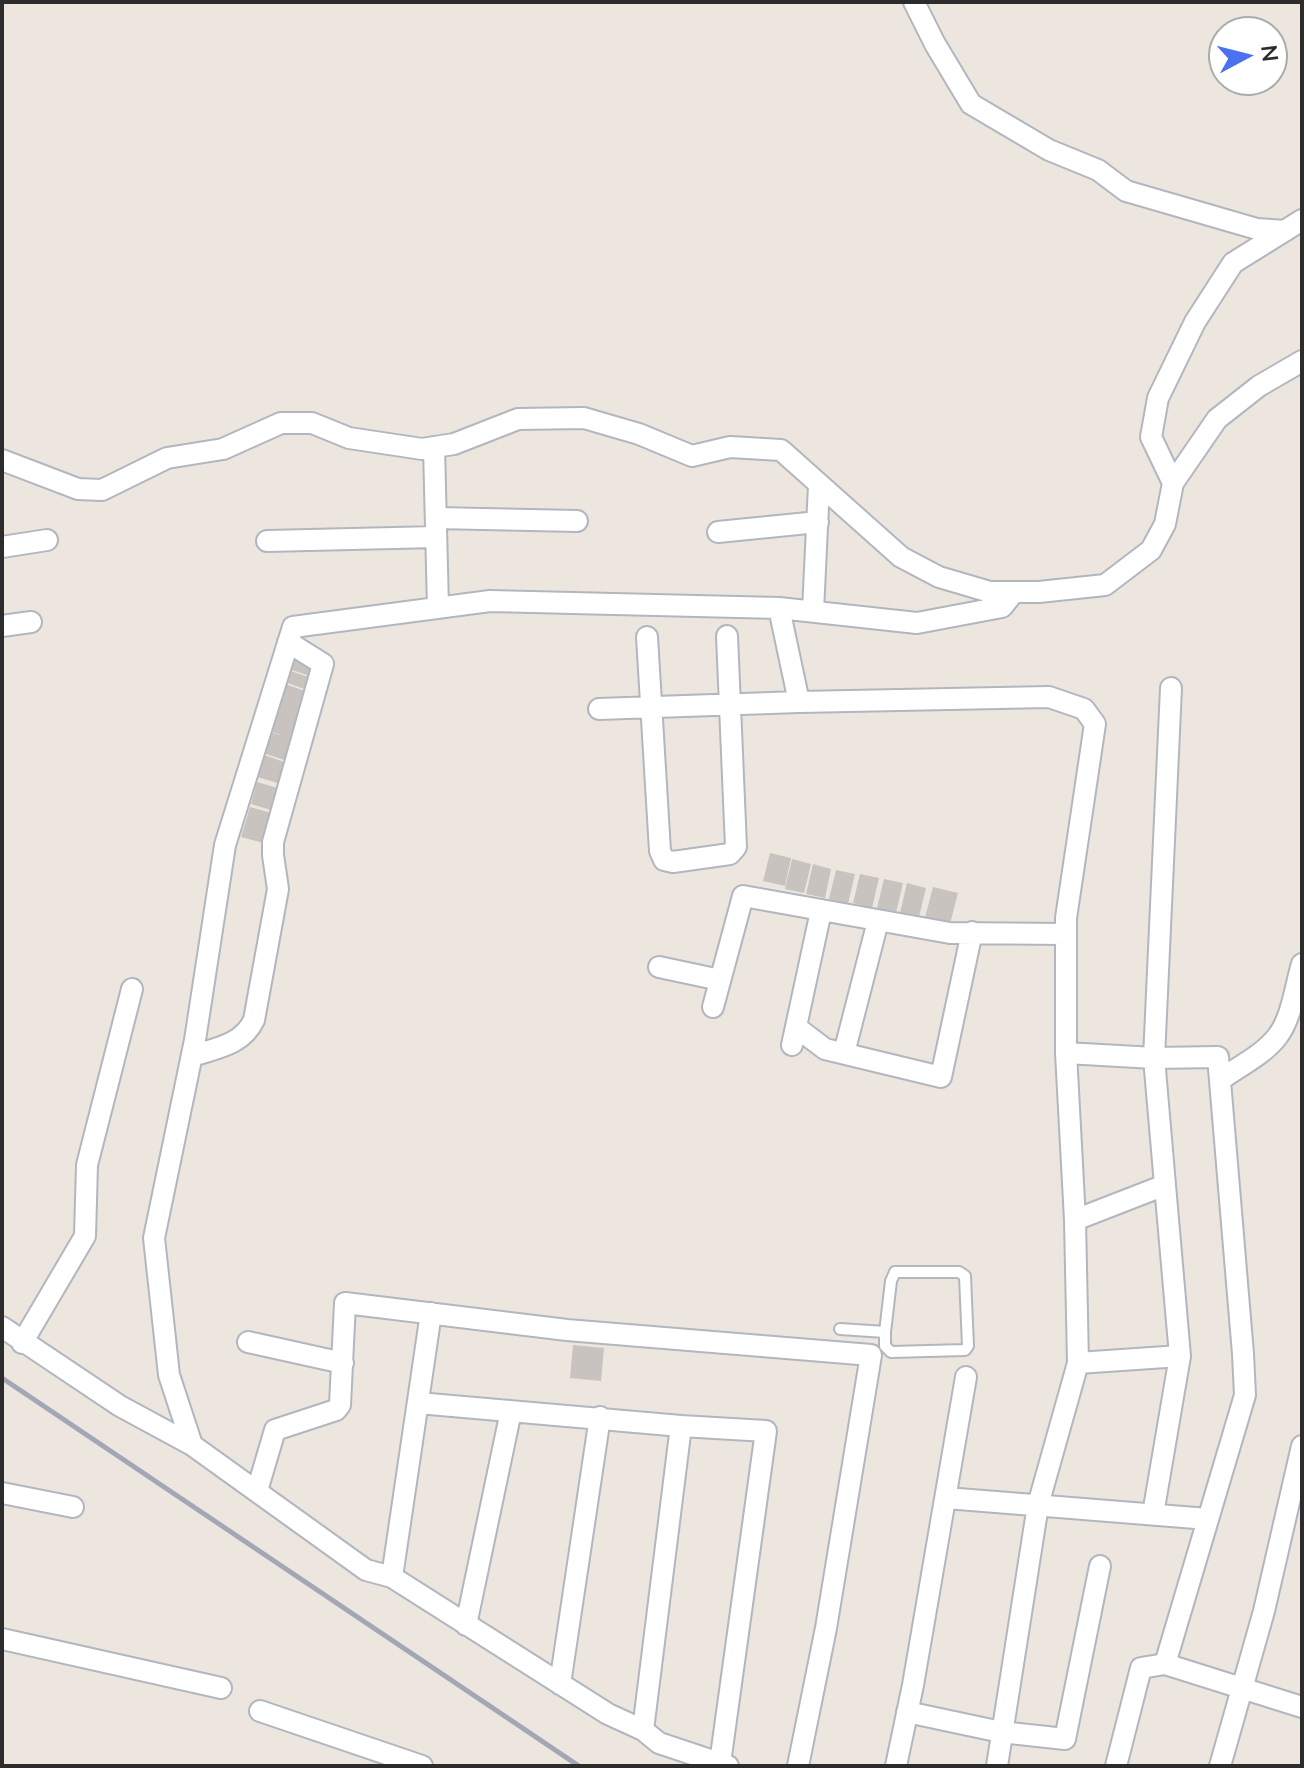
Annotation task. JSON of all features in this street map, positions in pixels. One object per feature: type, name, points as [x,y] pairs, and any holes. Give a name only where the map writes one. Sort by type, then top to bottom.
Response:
[{"type":"street","points":[[914,2],[971,104],[1049,150],[1098,170],[1126,191],[1257,229],[1294,225]]},
{"type":"street","points":[[1173,483],[1151,437],[1158,398],[1195,322],[1233,263],[1294,225]]},
{"type":"street","points":[[2,460],[78,489],[102,490],[167,458],[223,449],[281,423],[312,423],[349,438],[422,449],[454,444],[518,419],[584,418],[639,434],[692,456],[730,447],[781,450],[901,557],[939,577],[990,592],[1039,592],[1105,585],[1151,550],[1165,524],[1173,483],[1217,419],[1259,386],[1302,361]]},
{"type":"street","points":[[434,447],[438,608]]},
{"type":"street","points":[[813,611],[819,485]]},
{"type":"street","points":[[267,541],[577,521]]},
{"type":"street","points":[[718,532],[818,522]]},
{"type":"street","points":[[2,547],[47,540]]},
{"type":"street","points":[[192,1445],[169,1375],[154,1238],[192,1056],[225,845],[293,627],[490,601],[779,608],[917,623],[1002,607],[1014,592]]},
{"type":"street","points":[[779,608],[799,702]]},
{"type":"street","points":[[2,626],[31,622]]},
{"type":"street","points":[[647,637],[660,851],[664,860],[673,862],[730,854],[735,850],[727,636]]},
{"type":"street","points":[[192,1056],[239,1040],[254,1020],[278,889],[273,842],[323,666],[320,660],[288,642]]},
{"type":"street","points":[[1153,1514],[1180,1356],[1154,1058],[1171,688]]},
{"type":"street","points":[[599,709],[1049,697],[1084,709],[1095,724],[1066,934],[1066,1053],[1075,1220],[1078,1363],[1038,1505],[997,1766]]},
{"type":"street","points":[[713,1007],[743,896],[950,933],[1066,934]]},
{"type":"street","points":[[821,911],[794,1036],[825,1049],[941,1077],[972,932]]},
{"type":"street","points":[[844,1053],[878,921]]},
{"type":"street","points":[[1220,1080],[1279,1035],[1302,964]]},
{"type":"street","points":[[659,967],[720,980]]},
{"type":"street","points":[[22,1343],[85,1236],[87,1165],[132,989]]},
{"type":"street","points":[[1066,1053],[1154,1058],[1218,1057],[1245,1395],[1165,1664]]},
{"type":"street","points":[[1075,1220],[1165,1185]]},
{"type":"street","points":[[257,1491],[275,1430],[336,1410],[340,1405],[345,1303],[567,1330],[871,1355],[826,1628],[798,1766]]},
{"type":"street","points":[[392,1577],[431,1313]]},
{"type":"street","points":[[2,1327],[120,1406],[192,1445],[366,1570],[392,1577],[608,1714],[643,1730],[659,1743],[724,1764],[766,1431],[418,1403]]},
{"type":"street","points":[[248,1342],[343,1363]]},
{"type":"street","points":[[1078,1363],[1180,1356]]},
{"type":"street","points":[[896,1766],[966,1377]]},
{"type":"street","points":[[466,1625],[511,1411]]},
{"type":"street","points":[[560,1684],[600,1417]]},
{"type":"street","points":[[643,1730],[681,1426]]},
{"type":"street","points":[[1220,1766],[1264,1611],[1302,1446]]},
{"type":"street","points":[[2,1493],[73,1507]]},
{"type":"street","points":[[946,1498],[1208,1519]]},
{"type":"street","points":[[907,1712],[1001,1732],[1062,1740],[1067,1737],[1100,1566]]},
{"type":"street","points":[[2,1639],[221,1688]]},
{"type":"street","points":[[1116,1766],[1141,1668],[1165,1664],[1302,1707]]},
{"type":"street","points":[[260,1711],[395,1761],[422,1766]]},
{"type":"lane","points":[[871,1355],[895,1272],[959,1272],[965,1276],[967,1349],[891,1352],[879,1332]]},
{"type":"lane","points":[[840,1329],[879,1332]]},
{"type":"building","points":[[294,657],[318,662],[313,677],[289,669]]},
{"type":"building","points":[[288,670],[311,678],[307,690],[285,682]]},
{"type":"building","points":[[285,684],[308,692],[287,761],[263,753],[270,732],[283,736],[270,731]]},
{"type":"building","points":[[264,755],[287,763],[281,784],[257,777]]},
{"type":"building","points":[[257,782],[281,789],[274,811],[251,804]]},
{"type":"building","points":[[250,807],[275,814],[267,844],[241,837]]},
{"type":"building","points":[[770,853],[791,858],[785,886],[763,881]]},
{"type":"building","points":[[792,859],[811,864],[804,893],[785,889]]},
{"type":"building","points":[[813,864],[831,869],[825,898],[806,894]]},
{"type":"building","points":[[836,870],[855,874],[848,904],[829,899]]},
{"type":"building","points":[[860,874],[879,878],[872,908],[853,903]]},
{"type":"building","points":[[884,879],[903,883],[896,913],[877,908]]},
{"type":"building","points":[[907,883],[926,888],[919,917],[900,913]]},
{"type":"building","points":[[933,887],[958,893],[950,924],[925,918]]},
{"type":"building","points":[[573,1345],[604,1348],[601,1381],[570,1378]]},
{"type":"railway","points":[[2,1378],[579,1766]]}]
